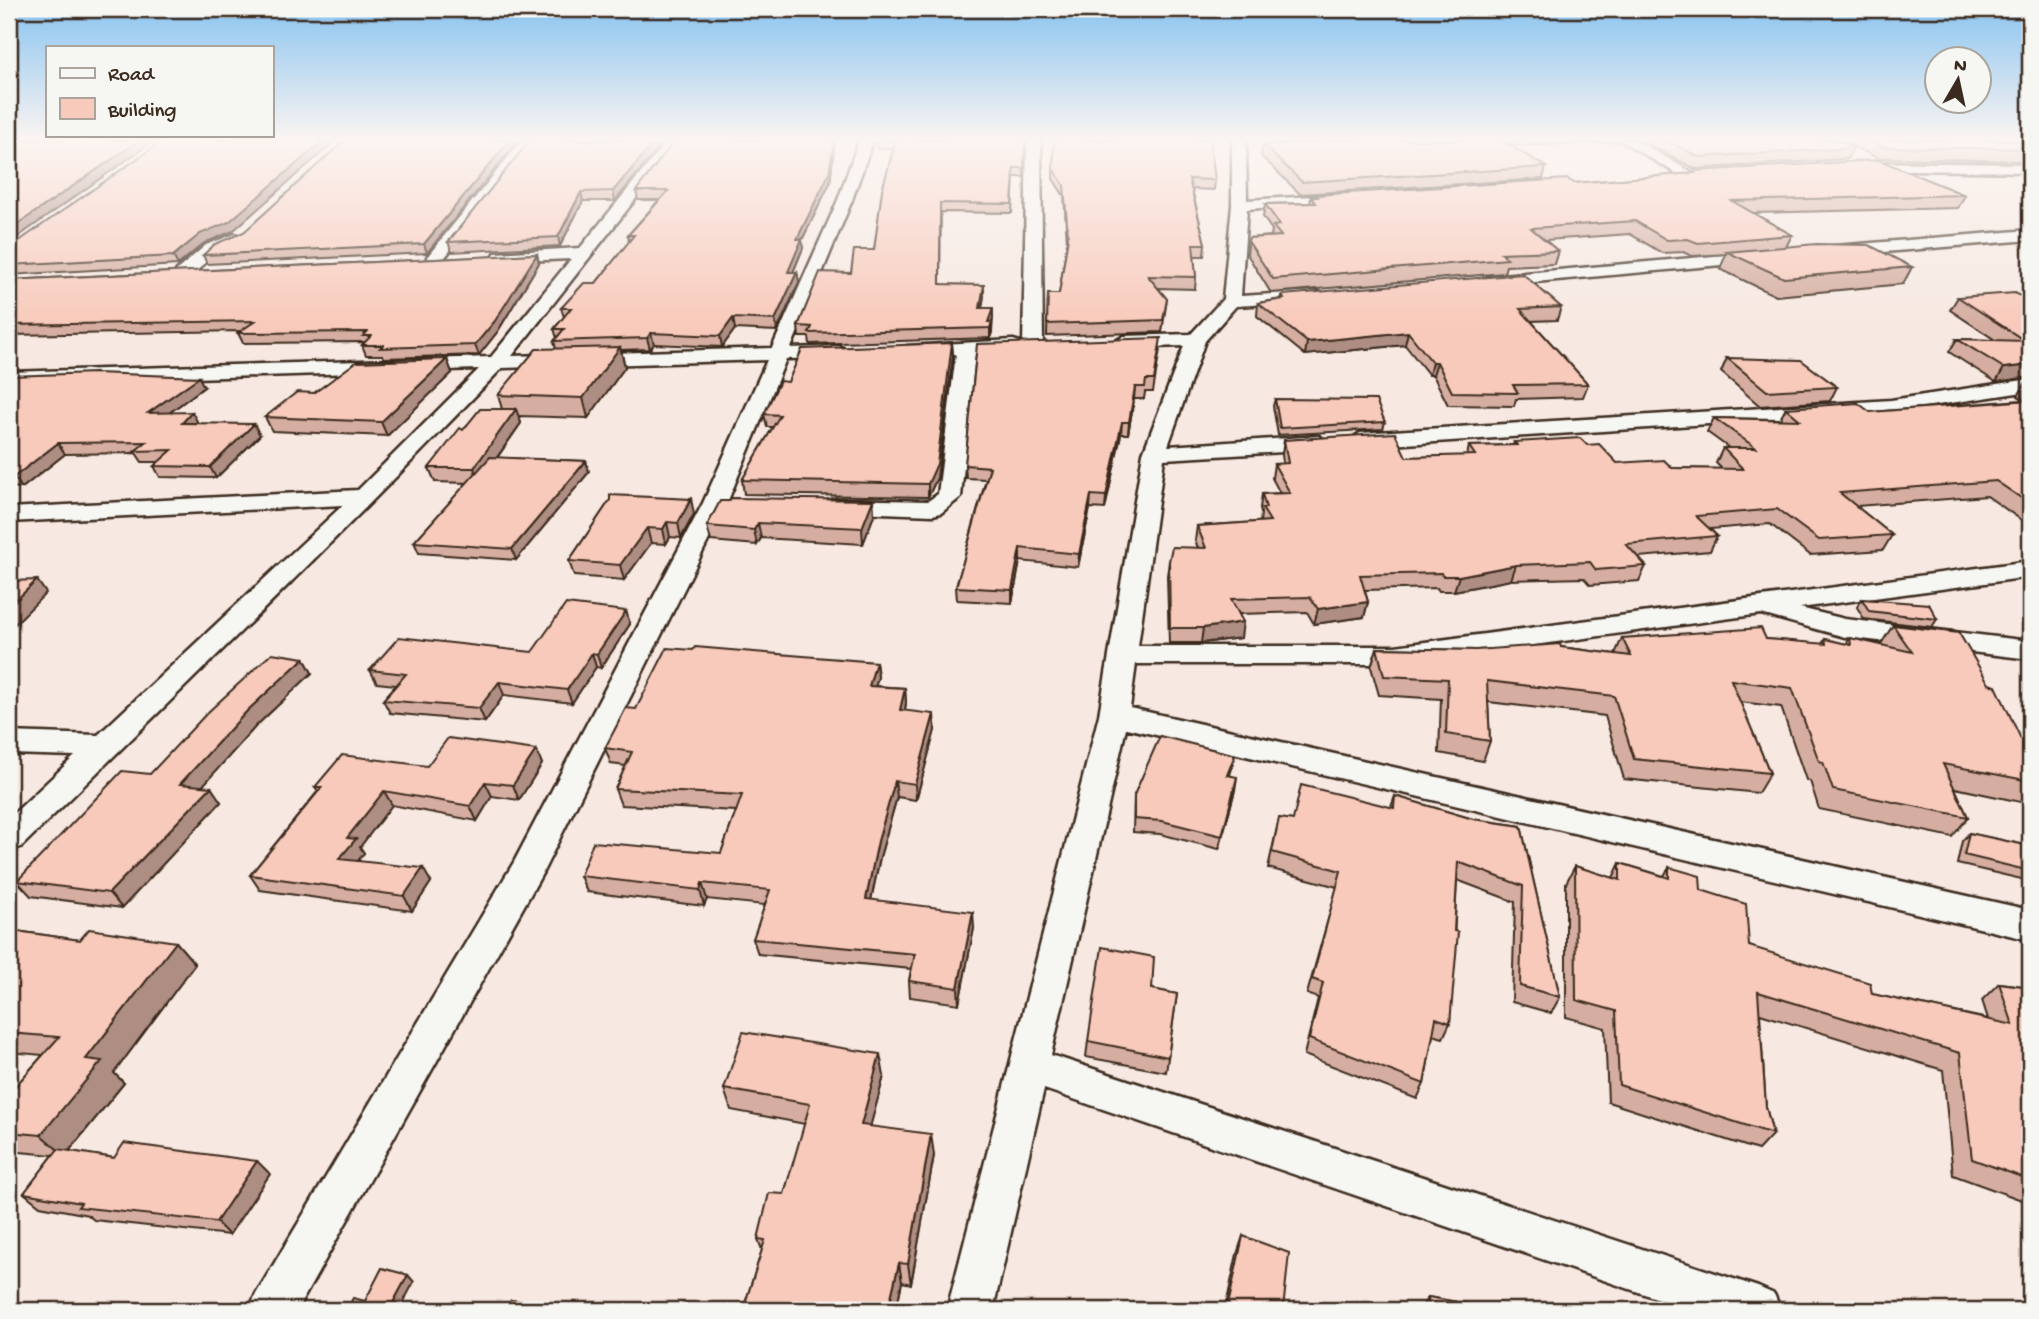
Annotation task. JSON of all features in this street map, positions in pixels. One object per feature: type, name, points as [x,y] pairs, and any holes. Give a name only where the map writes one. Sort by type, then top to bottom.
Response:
[{"type":"street","points":[[461,259],[426,261],[477,202]]},
{"type":"street","points":[[9,838],[365,497],[497,362],[626,202]]},
{"type":"street","points":[[272,1310],[526,872],[728,503],[778,354],[844,202]]},
{"type":"street","points":[[898,350],[1040,344],[1036,202]]},
{"type":"street","points":[[970,1310],[1114,715],[1154,453],[1196,340],[1232,300],[1240,202]]},
{"type":"street","points":[[1240,205],[1293,202]]},
{"type":"street","points":[[211,272],[176,274],[212,248],[240,236],[249,228]]},
{"type":"street","points":[[1817,252],[2030,235]]},
{"type":"street","points":[[488,258],[585,253]]},
{"type":"street","points":[[1472,282],[1776,256]]},
{"type":"street","points":[[1232,300],[1251,302],[1334,294]]},
{"type":"street","points":[[1101,343],[1196,340]]},
{"type":"street","points":[[810,505],[933,508],[944,503],[949,497],[965,348]]},
{"type":"street","points":[[9,378],[858,351]]},
{"type":"street","points":[[1154,453],[1891,406],[2030,385]]},
{"type":"street","points":[[9,515],[365,497]]},
{"type":"street","points":[[1123,655],[1395,655],[2030,569]]},
{"type":"street","points":[[1756,606],[1845,628],[2030,650]]},
{"type":"street","points":[[1114,715],[2030,925]]},
{"type":"street","points":[[9,743],[106,746]]},
{"type":"street","points":[[1029,1066],[1758,1310]]},
{"type":"building","points":[[9,202],[50,202],[9,230]]},
{"type":"building","points":[[76,202],[253,202],[229,222],[200,234],[173,256],[9,265],[9,248]]},
{"type":"building","points":[[277,202],[459,202],[424,244],[203,255],[215,244],[244,232]]},
{"type":"building","points":[[481,202],[576,202],[558,237],[448,242]]},
{"type":"building","points":[[658,202],[815,202],[797,239],[802,239],[788,272],[797,272],[775,320],[733,318],[720,336],[651,333],[647,338],[554,341],[564,329],[554,329],[571,308],[561,308],[584,283],[596,283],[634,235],[628,235]]},
{"type":"building","points":[[880,202],[1012,202],[1012,204],[940,203],[940,284],[984,285],[980,308],[993,308],[988,322],[992,322],[990,328],[809,333],[812,327],[798,326],[820,272],[851,273],[854,250],[874,250]]},
{"type":"building","points":[[1065,202],[1195,202],[1205,244],[1193,244],[1196,277],[1148,276],[1167,299],[1163,320],[1047,324],[1048,294],[1059,294],[1068,237]]},
{"type":"building","points":[[1733,202],[1792,235],[1698,243],[1688,239],[1667,240],[1635,221],[1531,228],[1558,251],[1501,253],[1508,259],[1273,279],[1248,241],[1249,238],[1281,236],[1273,226],[1280,225],[1265,204]]},
{"type":"building","points":[[1816,244],[1869,245],[1912,267],[1784,278],[1727,252]]},
{"type":"building","points":[[537,254],[495,321],[475,345],[380,348],[383,345],[362,345],[371,336],[363,336],[367,332],[238,333],[255,321],[9,325],[9,280]]},
{"type":"building","points":[[1523,274],[1561,307],[1520,309],[1588,384],[1513,385],[1518,393],[1452,392],[1437,362],[1432,362],[1408,332],[1307,342],[1258,303],[1284,299],[1282,295]]},
{"type":"building","points":[[2015,293],[2030,301],[2030,365],[2004,368],[1957,339],[2025,341],[1958,297]]},
{"type":"building","points":[[1161,338],[1154,380],[1146,380],[1145,387],[1135,387],[1129,422],[1122,422],[1106,496],[1091,495],[1079,554],[1020,548],[1012,590],[956,587],[990,467],[965,465],[977,344]]},
{"type":"building","points":[[952,343],[937,464],[928,484],[742,480],[780,415],[764,414],[780,381],[788,382],[802,349]]},
{"type":"building","points":[[620,347],[583,398],[498,395],[536,349]]},
{"type":"building","points":[[1727,358],[1801,360],[1837,387],[1767,391]]},
{"type":"building","points":[[447,359],[381,422],[265,417],[297,392],[314,393],[356,362]]},
{"type":"building","points":[[95,373],[199,377],[148,413],[192,412],[182,423],[254,424],[210,467],[154,466],[172,450],[135,451],[146,442],[58,443],[14,477],[9,477],[9,376]]},
{"type":"building","points":[[1275,399],[1376,400],[1385,422],[1280,428]]},
{"type":"building","points":[[2030,400],[2030,504],[1996,481],[1840,493],[1892,535],[1819,540],[1777,509],[1696,516],[1717,536],[1626,544],[1646,566],[1596,570],[1590,562],[1516,565],[1459,576],[1443,576],[1441,573],[1360,575],[1368,602],[1318,609],[1310,597],[1231,599],[1243,622],[1203,628],[1170,628],[1169,561],[1172,547],[1206,548],[1197,526],[1270,521],[1262,508],[1266,508],[1262,494],[1290,493],[1274,464],[1288,463],[1284,440],[1395,433],[1406,457],[1475,455],[1469,446],[1517,445],[1514,442],[1580,438],[1587,445],[1599,444],[1617,463],[1664,460],[1672,468],[1743,469],[1723,448],[1756,448],[1714,418],[1800,420],[1786,408],[1858,403],[1870,412]]},
{"type":"building","points":[[480,409],[516,409],[474,468],[429,468],[460,428],[463,430]]},
{"type":"building","points":[[490,457],[586,461],[512,549],[414,542]]},
{"type":"building","points":[[610,495],[691,499],[678,523],[667,522],[663,529],[647,528],[620,565],[569,561],[610,500]]},
{"type":"building","points":[[731,498],[873,500],[862,528],[758,523],[754,530],[707,526],[720,501],[729,501]]},
{"type":"building","points":[[37,580],[9,607],[9,581]]},
{"type":"building","points":[[1862,599],[1929,604],[1937,619],[1869,611]]},
{"type":"building","points":[[566,604],[626,611],[597,654],[592,653],[567,690],[499,682],[479,708],[383,700],[406,674],[370,670],[399,637],[532,652]]},
{"type":"building","points":[[1893,625],[1959,633],[1989,684],[1996,686],[2021,739],[2030,741],[2030,781],[1943,764],[1968,817],[1833,790],[1823,762],[1819,761],[1792,688],[1731,680],[1770,773],[1634,759],[1614,696],[1487,681],[1490,741],[1446,734],[1448,679],[1384,676],[1377,648],[1476,650],[1560,644],[1561,647],[1631,656],[1622,638],[1761,628],[1766,639],[1826,644],[1825,639],[1851,645],[1850,638],[1912,652]]},
{"type":"building","points":[[695,647],[876,662],[869,686],[905,688],[900,710],[934,714],[915,784],[895,781],[878,841],[866,899],[973,912],[958,988],[909,981],[915,954],[753,939],[770,890],[702,883],[700,890],[580,876],[593,842],[721,853],[742,795],[615,789],[632,752],[605,748],[626,708],[636,709],[667,648],[693,650]]},
{"type":"building","points":[[272,653],[304,658],[247,711],[180,784],[211,787],[109,893],[17,881],[122,771],[150,774],[207,713]]},
{"type":"building","points":[[1160,736],[1235,755],[1227,775],[1237,777],[1222,836],[1162,821],[1134,819],[1134,795]]},
{"type":"building","points":[[448,738],[536,750],[513,785],[485,782],[470,806],[384,791],[347,838],[356,839],[339,859],[423,868],[404,896],[250,875],[322,787],[315,787],[342,755],[427,766]]},
{"type":"building","points":[[1301,785],[1394,808],[1395,796],[1473,819],[1521,826],[1560,997],[1520,986],[1523,886],[1458,862],[1454,931],[1458,932],[1450,1023],[1436,1018],[1424,1084],[1309,1039],[1323,983],[1312,979],[1341,871],[1272,852],[1279,818],[1293,820]]},
{"type":"building","points":[[1969,833],[2030,846],[2030,871],[1964,855]]},
{"type":"building","points":[[1620,863],[1669,878],[1669,867],[1700,876],[1701,890],[1746,904],[1749,946],[1870,983],[1872,994],[2013,1025],[1999,983],[2030,987],[2030,1180],[1972,1159],[1960,1053],[1758,992],[1766,1107],[1773,1134],[1619,1085],[1616,1011],[1576,1000],[1575,866],[1620,880]]},
{"type":"building","points":[[89,929],[176,942],[86,1059],[102,1061],[41,1135],[9,1132],[9,1089],[13,1089],[59,1037],[9,1033],[9,930],[80,940]]},
{"type":"building","points":[[1102,947],[1154,957],[1152,989],[1177,994],[1168,1057],[1088,1041]]},
{"type":"building","points":[[743,1032],[880,1054],[861,1125],[931,1134],[908,1264],[899,1263],[888,1310],[743,1310],[765,1240],[758,1239],[769,1193],[784,1194],[810,1104],[724,1089]]},
{"type":"building","points":[[124,1143],[257,1161],[216,1222],[78,1207],[81,1203],[24,1193],[58,1149],[114,1158]]},
{"type":"building","points":[[1243,1236],[1289,1253],[1283,1310],[1227,1310]]},
{"type":"building","points":[[382,1268],[408,1275],[389,1310],[347,1310],[353,1298],[365,1301]]},
{"type":"building","points":[[1428,1297],[1504,1310],[1429,1310]]},
{"type":"building","points":[[511,1300],[575,1307],[574,1310],[507,1310]]},
{"type":"building","points":[[1389,1305],[1416,1310],[1390,1310]]}]
